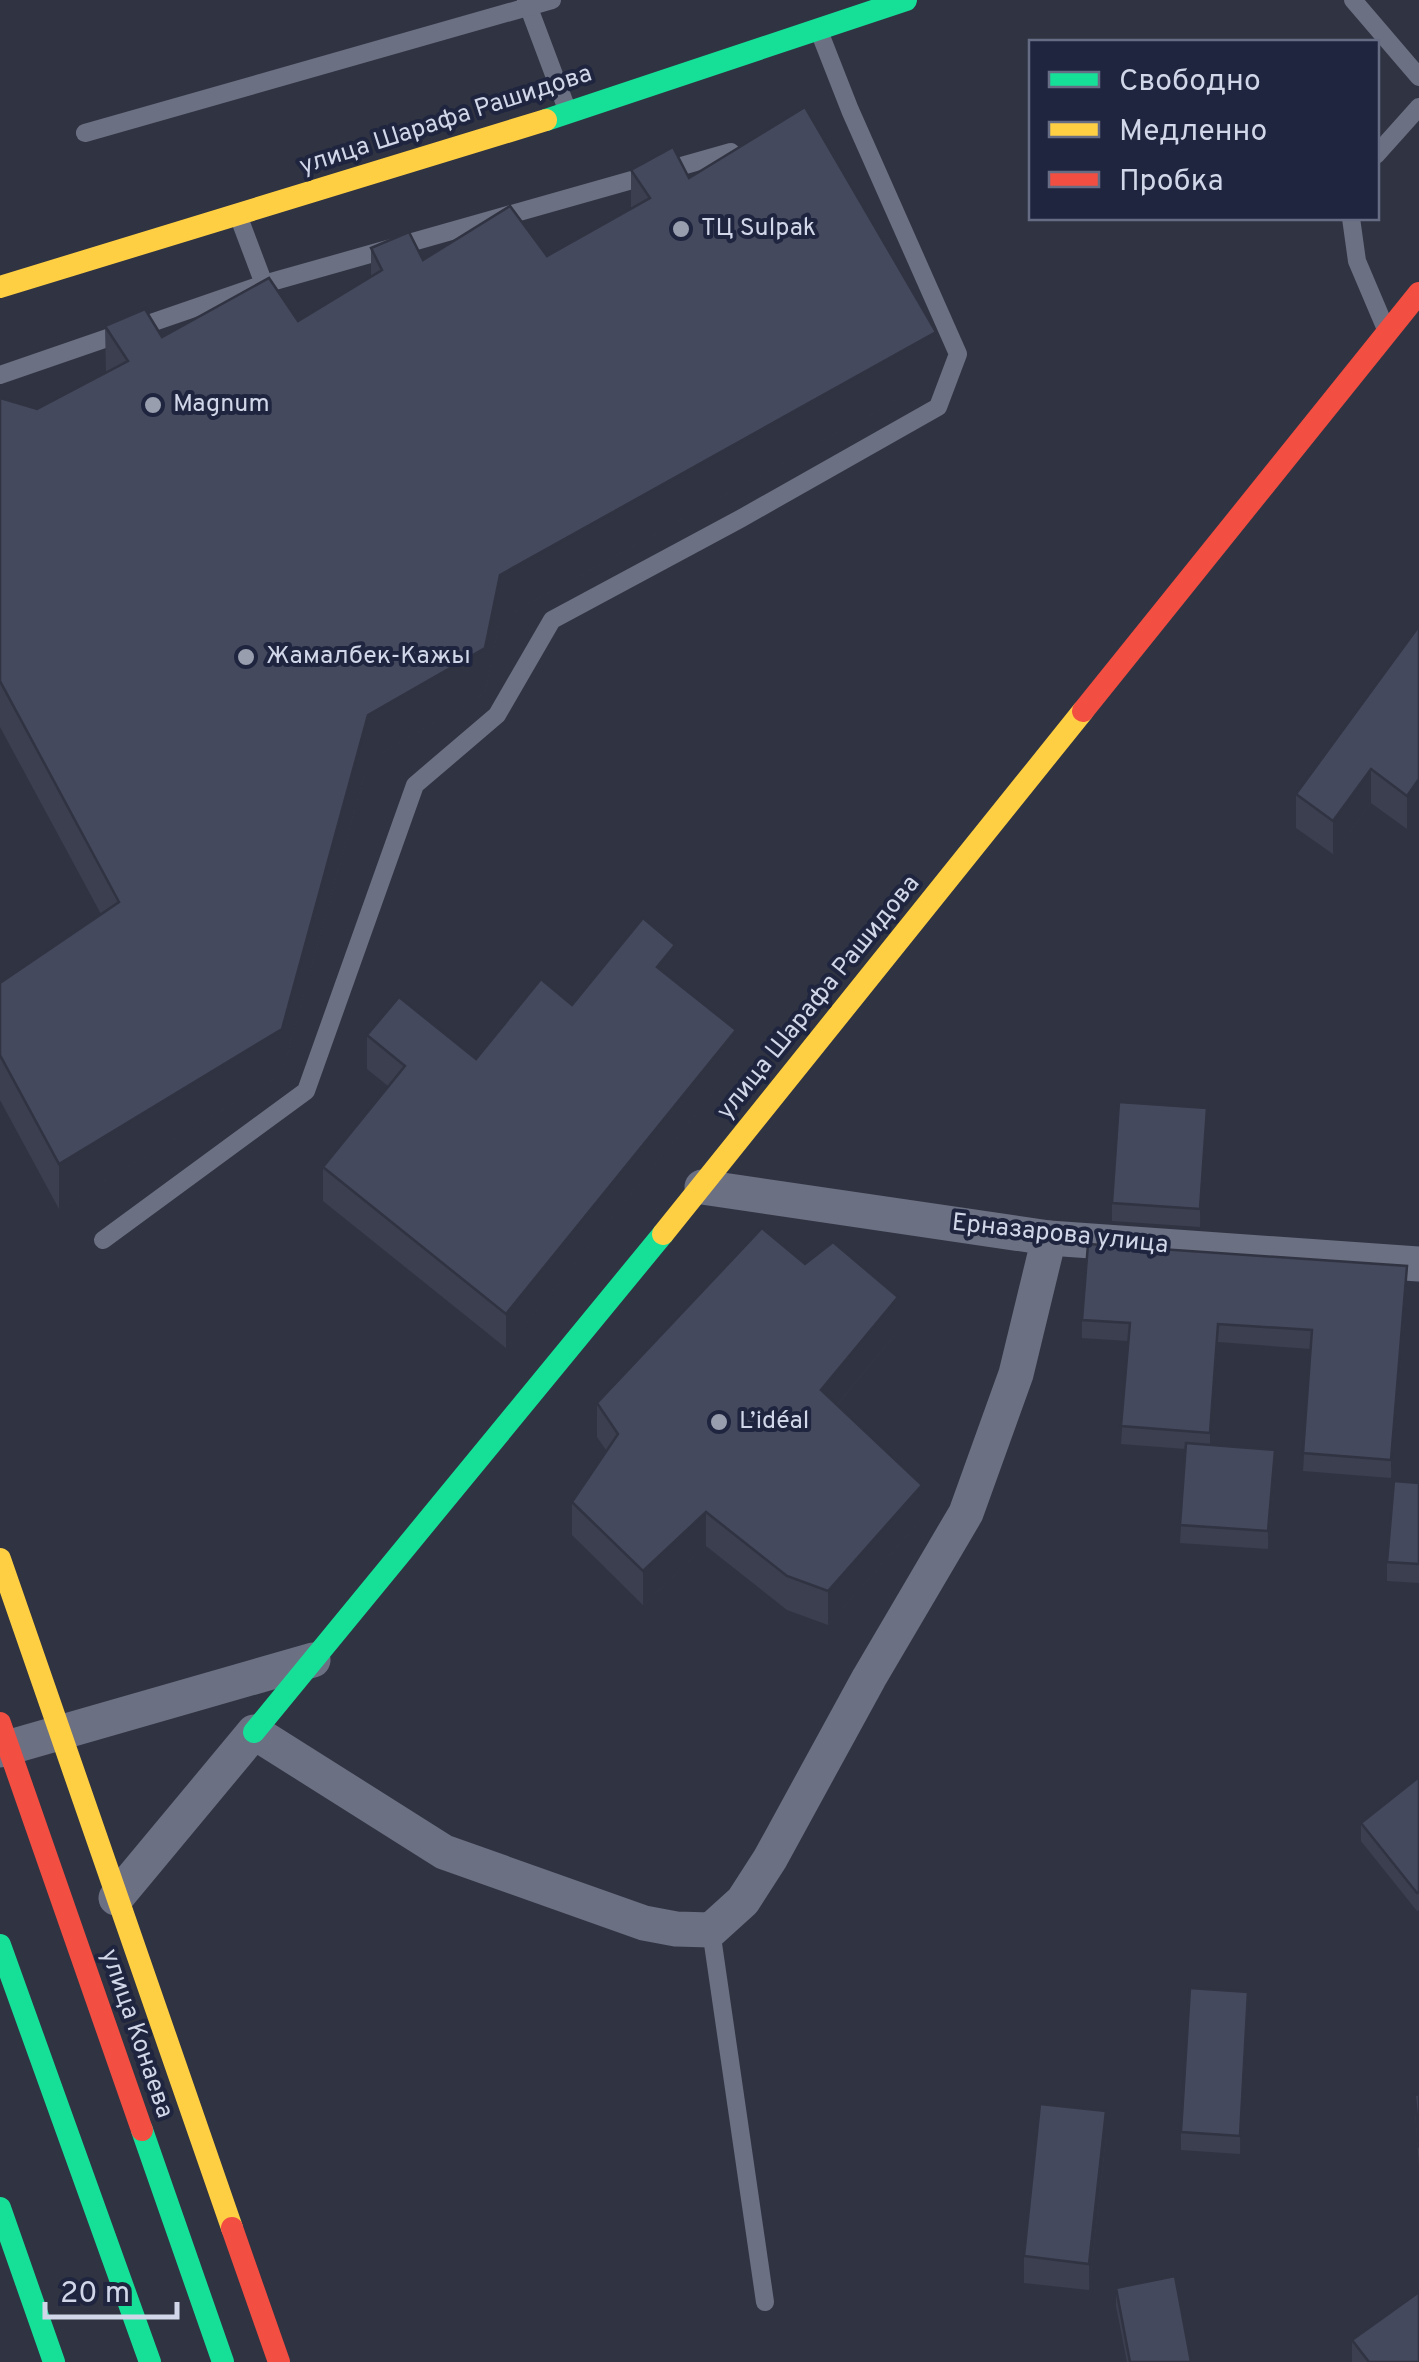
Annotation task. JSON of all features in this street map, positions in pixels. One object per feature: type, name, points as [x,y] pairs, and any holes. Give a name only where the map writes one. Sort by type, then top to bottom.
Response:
[{"type":"main road","name":"улица Шарафа Рашидова","points":[[0,287],[568,113],[817,26],[906,0]]},
{"type":"main road","name":"улица Шарафа Рашидова","points":[[254,1732],[702,1187],[1419,292]]},
{"type":"main road","points":[[0,1559],[279,2362]]},
{"type":"main road","name":"улица Конаева","points":[[3,1740],[222,2362]]},
{"type":"main road","points":[[0,1945],[150,2362]]},
{"type":"main road","points":[[0,2208],[54,2362]]},
{"type":"street","name":"Ерназарова улица","points":[[702,1187],[1049,1238],[1419,1264]]},
{"type":"street","points":[[116,1898],[254,1732],[444,1852],[644,1923],[711,1930],[743,1902],[770,1859],[869,1678],[966,1513],[1016,1374],[1049,1238]]},
{"type":"street","points":[[3,1740],[59,1733],[313,1660]]},
{"type":"lane","points":[[85,133],[527,3],[552,0]]},
{"type":"lane","points":[[1353,0],[1419,77]]},
{"type":"lane","points":[[527,3],[568,113]]},
{"type":"lane","points":[[103,1240],[306,1091],[415,785],[497,715],[552,620],[938,407],[958,354],[817,26]]},
{"type":"lane","points":[[1379,152],[1419,106]]},
{"type":"lane","points":[[0,376],[264,284],[731,152]]},
{"type":"lane","points":[[238,214],[264,284]]},
{"type":"lane","points":[[1351,220],[1356,261],[1387,332]]},
{"type":"lane","points":[[711,1930],[765,2302]]},
{"type":"building","name":"Жамалбек-Кажы","points":[[805,107],[936,332],[500,575],[485,648],[368,715],[282,1029],[59,1164],[0,1055],[0,983],[119,902],[0,681],[0,398],[37,409],[128,361],[105,326],[145,309],[162,337],[269,278],[298,321],[382,270],[371,248],[409,232],[423,260],[510,206],[547,256],[650,198],[631,170],[673,147],[689,178]]},
{"type":"building","points":[[1419,626],[1419,779],[1407,796],[1371,769],[1333,821],[1296,794]]},
{"type":"building","points":[[643,918],[675,945],[657,967],[736,1030],[506,1314],[323,1167],[405,1066],[367,1035],[399,997],[476,1059],[541,979],[572,1005]]},
{"type":"building","points":[[1119,1102],[1207,1108],[1200,1209],[1112,1203]]},
{"type":"building","points":[[762,1228],[805,1264],[833,1242],[898,1297],[821,1390],[922,1485],[828,1591],[787,1576],[706,1512],[643,1571],[572,1502],[618,1434],[597,1403]]},
{"type":"building","points":[[1088,1244],[1407,1266],[1391,1460],[1303,1453],[1312,1330],[1218,1324],[1210,1433],[1121,1426],[1130,1323],[1082,1320]]},
{"type":"building","points":[[1186,1443],[1275,1450],[1268,1531],[1180,1525]]},
{"type":"building","points":[[1394,1481],[1419,1483],[1419,1564],[1387,1562]]},
{"type":"building","points":[[1419,1777],[1419,1892],[1417,1893],[1361,1823]]},
{"type":"building","points":[[1190,1988],[1248,1992],[1240,2136],[1181,2132]]},
{"type":"building","points":[[1419,2094],[1419,2148],[1415,2095]]},
{"type":"building","points":[[1040,2104],[1106,2111],[1089,2264],[1024,2256]]},
{"type":"building","points":[[1175,2276],[1191,2362],[1130,2362],[1116,2288]]},
{"type":"building","points":[[1419,2292],[1419,2362],[1369,2362],[1352,2340]]},
{"type":"traffic: fast","points":[[546,120],[906,0]]},
{"type":"traffic: fast","points":[[254,1732],[663,1234]]},
{"type":"traffic: fast","points":[[0,1945],[150,2362]]},
{"type":"traffic: fast","points":[[142,2130],[223,2362]]},
{"type":"traffic: fast","points":[[0,2208],[54,2362]]},
{"type":"traffic: slow","points":[[0,287],[546,120]]},
{"type":"traffic: slow","points":[[663,1234],[1083,711]]},
{"type":"traffic: slow","points":[[0,1559],[232,2228]]},
{"type":"traffic: jam","points":[[1083,711],[1419,293]]},
{"type":"traffic: jam","points":[[0,1723],[142,2130]]},
{"type":"traffic: jam","points":[[232,2228],[279,2362]]},
{"type":"place","name":"ТЦ Sulpak","points":[[681,229]]},
{"type":"place","name":"Magnum","points":[[153,405]]},
{"type":"place","name":"Жамалбек-Кажы","points":[[246,657]]},
{"type":"place","name":"L’idéal","points":[[719,1422]]}]
